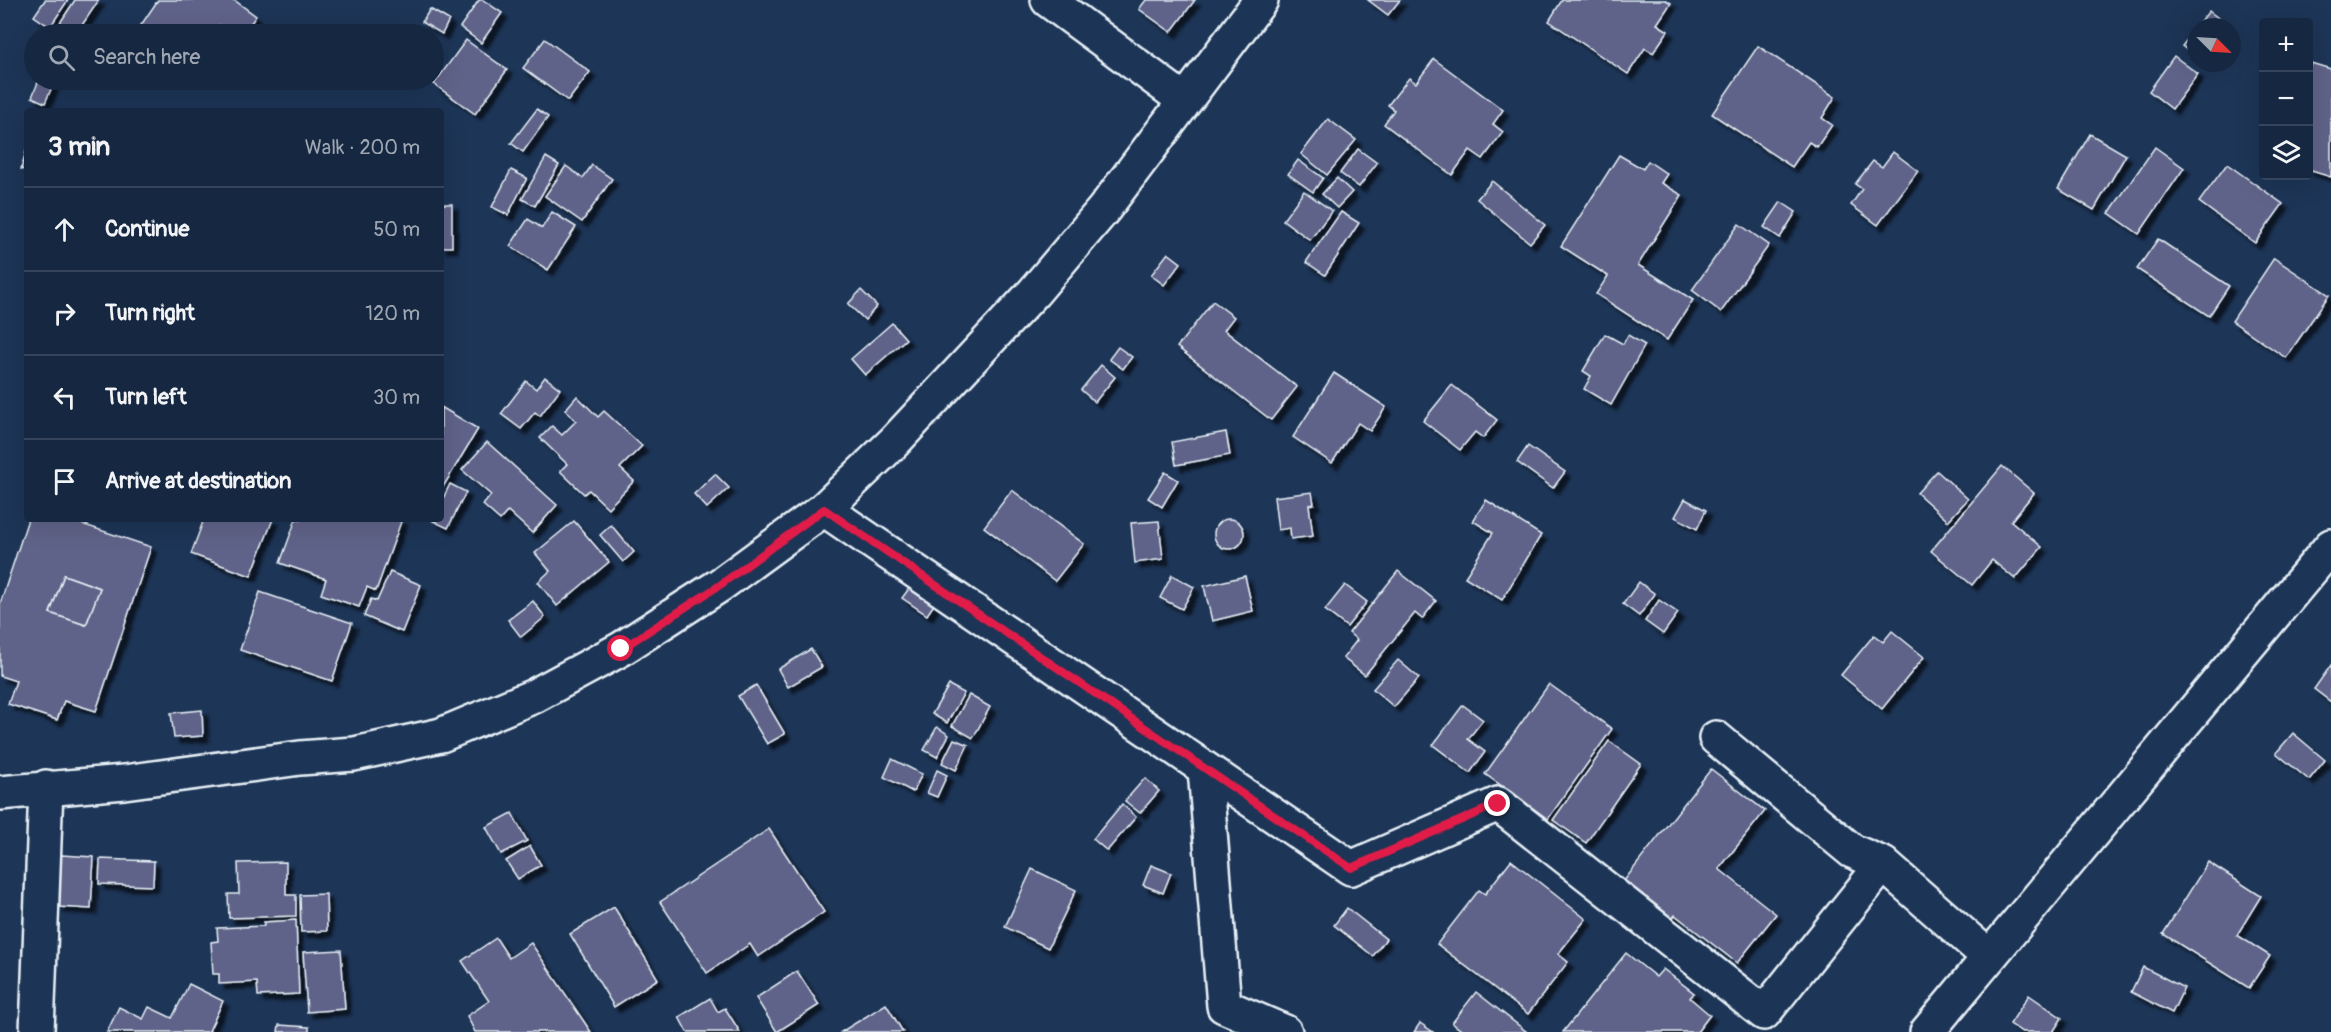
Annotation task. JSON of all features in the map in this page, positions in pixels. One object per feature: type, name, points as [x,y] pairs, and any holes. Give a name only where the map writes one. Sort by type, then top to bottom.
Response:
[{"type":"street","points":[[1048,0],[1184,100]]},
{"type":"street","points":[[0,793],[46,787],[124,782],[300,758],[354,754],[441,735],[534,696],[621,649],[720,585],[824,509],[894,442],[1034,292],[1104,209],[1261,0]]},
{"type":"street","points":[[824,509],[1351,868],[1498,804],[1764,1013],[1883,864]]},
{"type":"street","points":[[1927,1032],[2331,546]]},
{"type":"street","points":[[1716,738],[1852,851],[1883,864],[1989,957]]},
{"type":"street","points":[[1205,769],[1224,1006],[1286,1032]]},
{"type":"street","points":[[37,1032],[46,787]]},
{"type":"building","points":[[45,0],[68,0],[52,24],[46,24],[34,16]]},
{"type":"building","points":[[75,0],[99,0],[83,24],[59,24]]},
{"type":"building","points":[[158,0],[234,0],[256,16],[250,24],[142,24]]},
{"type":"building","points":[[479,0],[483,0],[502,13],[481,43],[460,27]]},
{"type":"building","points":[[1146,0],[1195,0],[1171,32],[1139,9]]},
{"type":"building","points":[[1368,0],[1400,0],[1388,15]]},
{"type":"building","points":[[1562,0],[1666,0],[1671,3],[1657,24],[1668,31],[1653,53],[1645,48],[1628,74],[1549,21]]},
{"type":"building","points":[[430,9],[449,20],[444,30],[444,24],[422,22]]},
{"type":"building","points":[[2209,11],[2218,18],[2203,18]]},
{"type":"building","points":[[545,39],[590,72],[568,101],[523,68]]},
{"type":"building","points":[[466,40],[507,70],[475,114],[442,90],[444,70]]},
{"type":"building","points":[[2187,40],[2187,50],[2182,46]]},
{"type":"building","points":[[1758,46],[1835,97],[1822,118],[1832,125],[1817,147],[1809,142],[1792,167],[1712,114]]},
{"type":"building","points":[[2174,56],[2187,66],[2187,72],[2198,74],[2172,109],[2149,91]]},
{"type":"building","points":[[1434,59],[1503,110],[1493,124],[1503,132],[1483,159],[1470,150],[1452,175],[1384,124],[1394,110],[1388,105],[1409,78],[1416,83]]},
{"type":"building","points":[[2313,64],[2331,69],[2331,177],[2313,172]]},
{"type":"building","points":[[35,90],[51,90],[45,103],[32,97]]},
{"type":"building","points":[[537,109],[548,117],[523,152],[511,143]]},
{"type":"building","points":[[1328,119],[1356,140],[1327,175],[1301,154]]},
{"type":"building","points":[[2090,134],[2126,155],[2094,210],[2058,189]]},
{"type":"building","points":[[2155,147],[2184,168],[2139,234],[2109,213]]},
{"type":"building","points":[[1358,149],[1377,163],[1359,187],[1340,173]]},
{"type":"building","points":[[1893,152],[1918,171],[1878,225],[1851,205],[1862,189],[1855,184],[1873,161],[1882,167]]},
{"type":"building","points":[[1619,155],[1643,169],[1648,161],[1667,174],[1661,183],[1682,195],[1638,265],[1693,300],[1667,340],[1596,294],[1608,276],[1561,246]]},
{"type":"building","points":[[546,157],[559,165],[535,206],[522,199]]},
{"type":"building","points":[[1298,160],[1323,178],[1313,192],[1288,174]]},
{"type":"building","points":[[2227,164],[2283,204],[2255,243],[2199,202]]},
{"type":"building","points":[[592,165],[612,179],[582,222],[545,196],[566,166],[583,178]]},
{"type":"building","points":[[511,170],[527,178],[508,215],[492,207]]},
{"type":"building","points":[[1337,178],[1352,192],[1337,208],[1322,194]]},
{"type":"building","points":[[1492,181],[1545,225],[1530,243],[1477,199]]},
{"type":"building","points":[[1304,191],[1332,211],[1310,240],[1283,220]]},
{"type":"building","points":[[1781,202],[1796,212],[1780,238],[1764,227]]},
{"type":"building","points":[[444,204],[452,204],[452,247],[444,247]]},
{"type":"building","points":[[552,212],[576,227],[548,270],[510,246],[528,219],[542,228]]},
{"type":"building","points":[[1341,212],[1359,223],[1325,275],[1306,262]]},
{"type":"building","points":[[1739,224],[1769,245],[1721,312],[1692,290]]},
{"type":"building","points":[[2158,239],[2229,286],[2209,316],[2137,269]]},
{"type":"building","points":[[1168,253],[1181,263],[1164,285],[1151,275]]},
{"type":"building","points":[[2274,258],[2329,295],[2286,358],[2232,321]]},
{"type":"building","points":[[861,290],[877,306],[865,320],[848,304]]},
{"type":"building","points":[[1213,301],[1234,317],[1224,330],[1297,387],[1271,420],[1177,347]]},
{"type":"building","points":[[892,323],[906,339],[865,375],[851,359]]},
{"type":"building","points":[[1605,334],[1623,344],[1628,335],[1645,345],[1611,405],[1584,389],[1591,376],[1583,371]]},
{"type":"building","points":[[1118,347],[1132,357],[1123,369],[1109,359]]},
{"type":"building","points":[[1101,365],[1115,377],[1095,402],[1081,390]]},
{"type":"building","points":[[1334,373],[1386,407],[1370,431],[1358,423],[1332,463],[1293,437]]},
{"type":"building","points":[[545,377],[560,389],[540,416],[535,412],[521,429],[501,414],[526,381],[536,389]]},
{"type":"building","points":[[1452,385],[1497,420],[1483,438],[1475,432],[1460,450],[1423,421]]},
{"type":"building","points":[[577,396],[598,417],[604,411],[642,446],[620,468],[634,481],[608,508],[589,490],[584,494],[560,471],[567,464],[540,438],[552,426],[562,435],[576,421],[565,410]]},
{"type":"building","points":[[444,409],[478,429],[444,485]]},
{"type":"building","points":[[1226,432],[1230,455],[1176,465],[1172,442]]},
{"type":"building","points":[[487,442],[557,505],[532,533],[508,511],[500,520],[483,505],[491,495],[462,470]]},
{"type":"building","points":[[1528,446],[1565,472],[1553,488],[1517,462]]},
{"type":"building","points":[[2002,466],[2034,493],[2011,521],[2042,547],[2015,579],[1992,560],[1972,585],[1931,551]]},
{"type":"building","points":[[1937,471],[1968,499],[1948,521],[1917,493]]},
{"type":"building","points":[[1165,472],[1178,480],[1162,507],[1148,498]]},
{"type":"building","points":[[715,474],[729,488],[707,508],[694,494]]},
{"type":"building","points":[[450,484],[466,492],[448,528],[435,522],[444,522],[444,497]]},
{"type":"building","points":[[1012,490],[1084,544],[1055,581],[984,527]]},
{"type":"building","points":[[1312,492],[1314,504],[1309,505],[1313,536],[1291,539],[1290,528],[1278,530],[1274,497]]},
{"type":"building","points":[[1685,499],[1706,510],[1697,529],[1675,517]]},
{"type":"building","points":[[1486,500],[1541,535],[1502,600],[1465,577],[1493,533],[1473,521]]},
{"type":"building","points":[[1229,519],[1235,520],[1243,528],[1243,540],[1235,548],[1229,549],[1223,548],[1215,540],[1214,534],[1215,528],[1223,520]]},
{"type":"building","points":[[574,521],[609,562],[557,606],[538,582],[550,571],[535,553]]},
{"type":"building","points":[[1159,521],[1163,559],[1135,563],[1131,523]]},
{"type":"building","points":[[27,522],[76,522],[151,547],[96,711],[64,701],[57,720],[8,704],[16,681],[0,676],[0,604]],"holes":[[[64,575],[100,588],[86,625],[50,613]]]},
{"type":"building","points":[[203,522],[272,522],[251,576],[191,554]]},
{"type":"building","points":[[295,522],[401,522],[376,591],[367,587],[359,607],[321,594],[326,579],[280,563]]},
{"type":"building","points":[[611,525],[634,552],[623,562],[600,535]]},
{"type":"building","points":[[1398,571],[1436,601],[1422,619],[1415,613],[1365,675],[1343,658],[1357,640],[1349,633]]},
{"type":"building","points":[[390,572],[421,585],[402,632],[364,616],[371,599],[377,601]]},
{"type":"building","points":[[64,575],[100,588],[86,625],[50,613]]},
{"type":"building","points":[[1172,575],[1194,587],[1182,609],[1160,598]]},
{"type":"building","points":[[1245,576],[1253,611],[1212,621],[1204,586]]},
{"type":"building","points":[[1639,582],[1655,594],[1639,616],[1623,604]]},
{"type":"building","points":[[913,583],[937,600],[927,615],[902,598]]},
{"type":"building","points":[[1345,585],[1367,602],[1347,627],[1325,610]]},
{"type":"building","points":[[260,592],[352,623],[332,681],[240,650]]},
{"type":"building","points":[[1659,600],[1678,613],[1663,634],[1645,621]]},
{"type":"building","points":[[533,601],[545,617],[521,637],[508,620]]},
{"type":"building","points":[[1892,631],[1924,657],[1882,709],[1841,675],[1874,635],[1883,642]]},
{"type":"building","points":[[811,649],[822,667],[788,687],[778,669]]},
{"type":"building","points":[[1398,660],[1419,678],[1394,707],[1373,689]]},
{"type":"building","points":[[2331,665],[2331,702],[2314,689]]},
{"type":"building","points":[[1549,684],[1612,729],[1548,819],[1485,774]]},
{"type":"building","points":[[756,685],[785,734],[767,744],[738,696]]},
{"type":"building","points":[[949,685],[964,693],[947,723],[932,714]]},
{"type":"building","points":[[969,695],[990,707],[973,738],[952,726]]},
{"type":"building","points":[[1463,705],[1483,720],[1468,739],[1485,752],[1470,773],[1433,745]]},
{"type":"building","points":[[202,710],[203,736],[174,738],[171,713]]},
{"type":"building","points":[[937,727],[949,735],[937,757],[924,750]]},
{"type":"building","points":[[2293,733],[2325,760],[2309,780],[2276,753]]},
{"type":"building","points":[[954,739],[968,745],[956,770],[942,763]]},
{"type":"building","points":[[1609,741],[1641,764],[1586,843],[1553,820]]},
{"type":"building","points":[[892,759],[922,774],[913,792],[884,777]]},
{"type":"building","points":[[1711,769],[1765,811],[1719,869],[1776,914],[1737,963],[1675,915],[1664,929],[1616,891]]},
{"type":"building","points":[[937,770],[947,775],[937,797],[927,793]]},
{"type":"building","points":[[1145,778],[1159,791],[1140,813],[1125,801]]},
{"type":"building","points":[[1122,804],[1136,817],[1107,851],[1093,839]]},
{"type":"building","points":[[512,813],[527,841],[501,854],[486,827]]},
{"type":"building","points":[[769,829],[824,912],[758,957],[750,944],[707,973],[660,902]]},
{"type":"building","points":[[530,846],[541,865],[518,879],[506,861]]},
{"type":"building","points":[[61,855],[94,857],[91,909],[58,907]]},
{"type":"building","points":[[100,859],[154,861],[153,886],[99,884]]},
{"type":"building","points":[[1511,860],[1586,919],[1558,954],[1568,962],[1528,1014],[1437,944],[1479,890],[1485,894]]},
{"type":"building","points":[[286,862],[286,895],[296,895],[296,916],[229,918],[228,894],[239,894],[238,863]]},
{"type":"building","points":[[2208,862],[2261,896],[2237,935],[2270,956],[2249,988],[2163,934]]},
{"type":"building","points":[[1151,865],[1171,873],[1163,893],[1143,885]]},
{"type":"building","points":[[1032,869],[1076,890],[1048,948],[1005,927]]},
{"type":"building","points":[[326,894],[327,931],[301,932],[300,895]]},
{"type":"building","points":[[614,907],[658,979],[614,1007],[570,934]]},
{"type":"building","points":[[1347,908],[1386,939],[1373,956],[1334,925]]},
{"type":"building","points":[[296,920],[299,994],[258,996],[257,982],[219,984],[219,974],[213,974],[211,942],[218,941],[217,928],[264,926],[264,922]]},
{"type":"building","points":[[496,938],[509,958],[531,943],[591,1032],[475,1032],[467,1016],[489,1001],[462,961]]},
{"type":"building","points":[[341,950],[345,1009],[307,1012],[303,952]]},
{"type":"building","points":[[1626,953],[1656,977],[1663,969],[1694,993],[1690,998],[1710,1015],[1697,1032],[1563,1032]]},
{"type":"building","points":[[2143,967],[2184,988],[2172,1013],[2131,992]]},
{"type":"building","points":[[797,971],[819,1005],[777,1032],[756,998]]},
{"type":"building","points":[[189,984],[223,1001],[209,1031],[211,1032],[107,1032],[119,1007],[143,1019],[149,1007],[172,1018]]},
{"type":"building","points":[[1476,992],[1527,1032],[1464,1032],[1452,1023]]},
{"type":"building","points":[[2029,995],[2062,1018],[2053,1032],[2022,1032],[2010,1024]]},
{"type":"building","points":[[710,998],[718,1012],[725,1008],[740,1032],[687,1032],[679,1017]]},
{"type":"building","points":[[886,1004],[903,1032],[841,1032]]},
{"type":"building","points":[[1420,1023],[1433,1032],[1414,1032]]},
{"type":"building","points":[[279,1025],[309,1027],[309,1032],[278,1032]]},
{"type":"route","points":[[621,649],[720,585],[824,509],[1351,868],[1498,804]]}]
